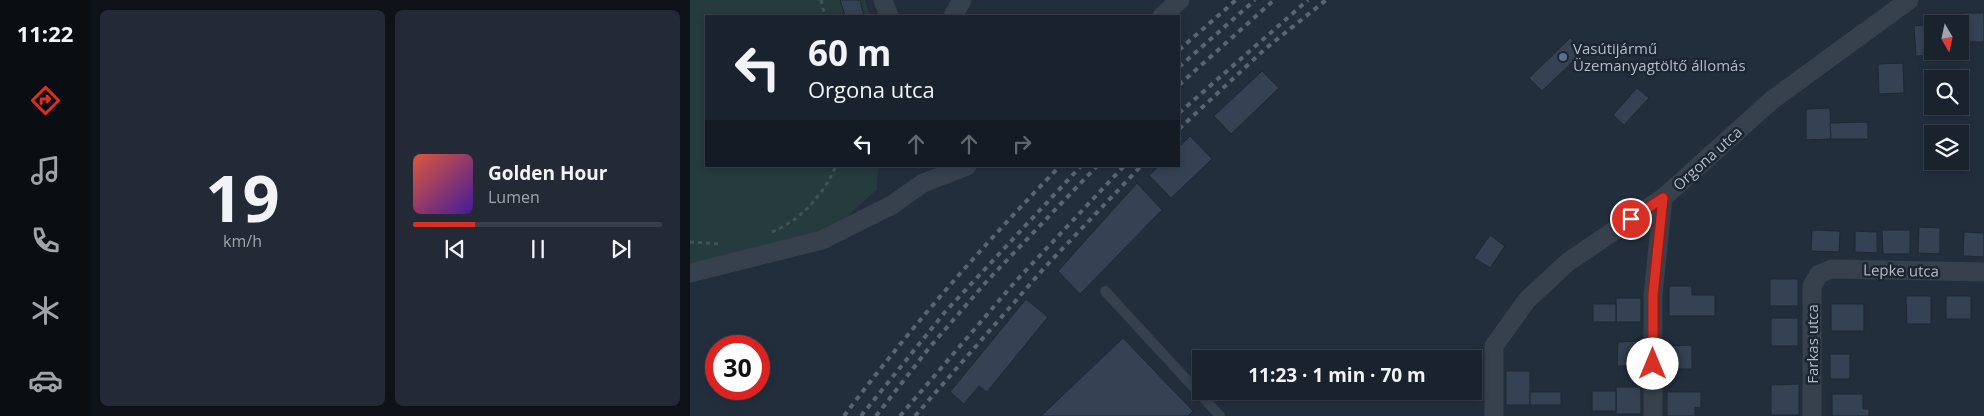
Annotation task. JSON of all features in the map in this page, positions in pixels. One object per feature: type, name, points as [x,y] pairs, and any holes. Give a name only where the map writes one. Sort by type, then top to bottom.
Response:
[{"type":"street","points":[[883,0],[889,15]]},
{"type":"street","points":[[954,15],[962,0]]},
{"type":"street","points":[[1163,15],[1180,0]]},
{"type":"street","name":"Orgona utca","points":[[1494,416],[1494,346],[1527,300],[1568,262],[1663,198],[1772,100],[1909,0]]},
{"type":"street","points":[[690,273],[822,240],[892,205],[921,174],[961,167]]},
{"type":"street","points":[[1653,416],[1653,295],[1663,198]]},
{"type":"street","name":"Lepke utca","points":[[1819,274],[1832,269],[1984,272]]},
{"type":"street","name":"Farkas utca","points":[[1812,416],[1812,286],[1819,274]]},
{"type":"lane","points":[[1105,290],[1220,416]]},
{"type":"path","points":[[821,0],[825,15]]},
{"type":"path","points":[[768,234],[792,221],[810,206],[823,190],[835,167]]},
{"type":"path","points":[[690,242],[713,245],[728,244]]},
{"type":"green space","points":[[690,0],[865,0],[870,15],[705,15],[705,167],[878,167],[877,189],[822,240],[690,267]]},
{"type":"building","points":[[840,0],[860,0],[864,15],[845,15]]},
{"type":"building","points":[[1963,13],[1984,13],[1984,42],[1969,42],[1969,15],[1963,15]]},
{"type":"building","points":[[1924,25],[1924,56],[1916,56],[1914,26]]},
{"type":"building","points":[[1570,38],[1583,52],[1542,91],[1529,78]]},
{"type":"building","points":[[1903,63],[1904,93],[1879,94],[1878,64]]},
{"type":"building","points":[[1262,71],[1279,88],[1231,134],[1214,116]]},
{"type":"building","points":[[1637,88],[1649,98],[1624,125],[1613,115]]},
{"type":"building","points":[[1830,108],[1831,139],[1806,140],[1806,109]]},
{"type":"building","points":[[1868,122],[1868,139],[1831,139],[1830,123]]},
{"type":"building","points":[[1190,136],[1212,159],[1171,198],[1149,175],[1158,167],[1180,167],[1180,146]]},
{"type":"building","points":[[1137,183],[1162,210],[1080,294],[1058,271]]},
{"type":"building","points":[[1919,227],[1940,228],[1940,254],[1918,253]]},
{"type":"building","points":[[1812,230],[1840,231],[1839,252],[1811,251]]},
{"type":"building","points":[[1882,230],[1910,230],[1910,254],[1883,254]]},
{"type":"building","points":[[1855,231],[1877,232],[1877,253],[1855,252]]},
{"type":"building","points":[[1964,232],[1984,233],[1984,257],[1963,256]]},
{"type":"building","points":[[1490,235],[1505,246],[1490,268],[1474,258]]},
{"type":"building","points":[[1770,279],[1798,279],[1798,306],[1770,306]]},
{"type":"building","points":[[1669,286],[1692,286],[1692,295],[1715,295],[1715,316],[1669,316]]},
{"type":"building","points":[[1906,296],[1931,296],[1931,324],[1907,324]]},
{"type":"building","points":[[1946,296],[1971,296],[1971,319],[1946,319]]},
{"type":"building","points":[[1616,298],[1641,298],[1641,322],[1616,322]]},
{"type":"building","points":[[1026,299],[1048,317],[987,392],[979,386],[964,404],[950,392]]},
{"type":"building","points":[[1593,304],[1616,304],[1616,322],[1593,322]]},
{"type":"building","points":[[1831,304],[1864,304],[1864,331],[1831,331]]},
{"type":"building","points":[[1771,318],[1798,318],[1798,346],[1771,346]]},
{"type":"building","points":[[1123,338],[1193,411],[1188,416],[1041,416]]},
{"type":"building","points":[[1641,341],[1641,366],[1617,366],[1618,342]]},
{"type":"building","points":[[1692,345],[1692,369],[1669,369],[1669,346]]},
{"type":"building","points":[[1830,354],[1850,354],[1850,379],[1830,379]]},
{"type":"building","points":[[1506,371],[1530,371],[1530,405],[1506,405]]},
{"type":"building","points":[[1799,384],[1799,415],[1771,415],[1771,385]]},
{"type":"building","points":[[1616,387],[1641,387],[1641,414],[1616,414]]},
{"type":"building","points":[[1592,391],[1616,391],[1616,411],[1592,411]]},
{"type":"building","points":[[1530,392],[1561,392],[1561,405],[1530,405]]},
{"type":"building","points":[[1667,392],[1701,392],[1701,408],[1695,407],[1695,416],[1667,416]]},
{"type":"building","points":[[1832,394],[1863,394],[1863,409],[1869,409],[1869,416],[1832,416]]},
{"type":"railway","points":[[1180,49],[1236,0]]},
{"type":"railway","points":[[1180,66],[1255,0]]},
{"type":"railway","points":[[1180,84],[1274,0]]},
{"type":"railway","points":[[1180,112],[1308,0]]},
{"type":"railway","points":[[1180,128],[1265,49],[1326,0]]},
{"type":"railway","points":[[844,416],[948,288],[1059,167]]},
{"type":"railway","points":[[861,416],[945,312],[1080,167]]},
{"type":"railway","points":[[876,416],[929,348],[987,281],[1096,167]]},
{"type":"railway","points":[[900,416],[1015,282],[1123,167]]},
{"type":"railway","points":[[915,416],[1046,266],[1140,167]]},
{"type":"place","name":"Vasútijármű Üzemanyagtöltő állomás","points":[[1563,57]]},
{"type":"route","points":[[1631,219],[1663,198],[1653,295],[1653,364]]}]
